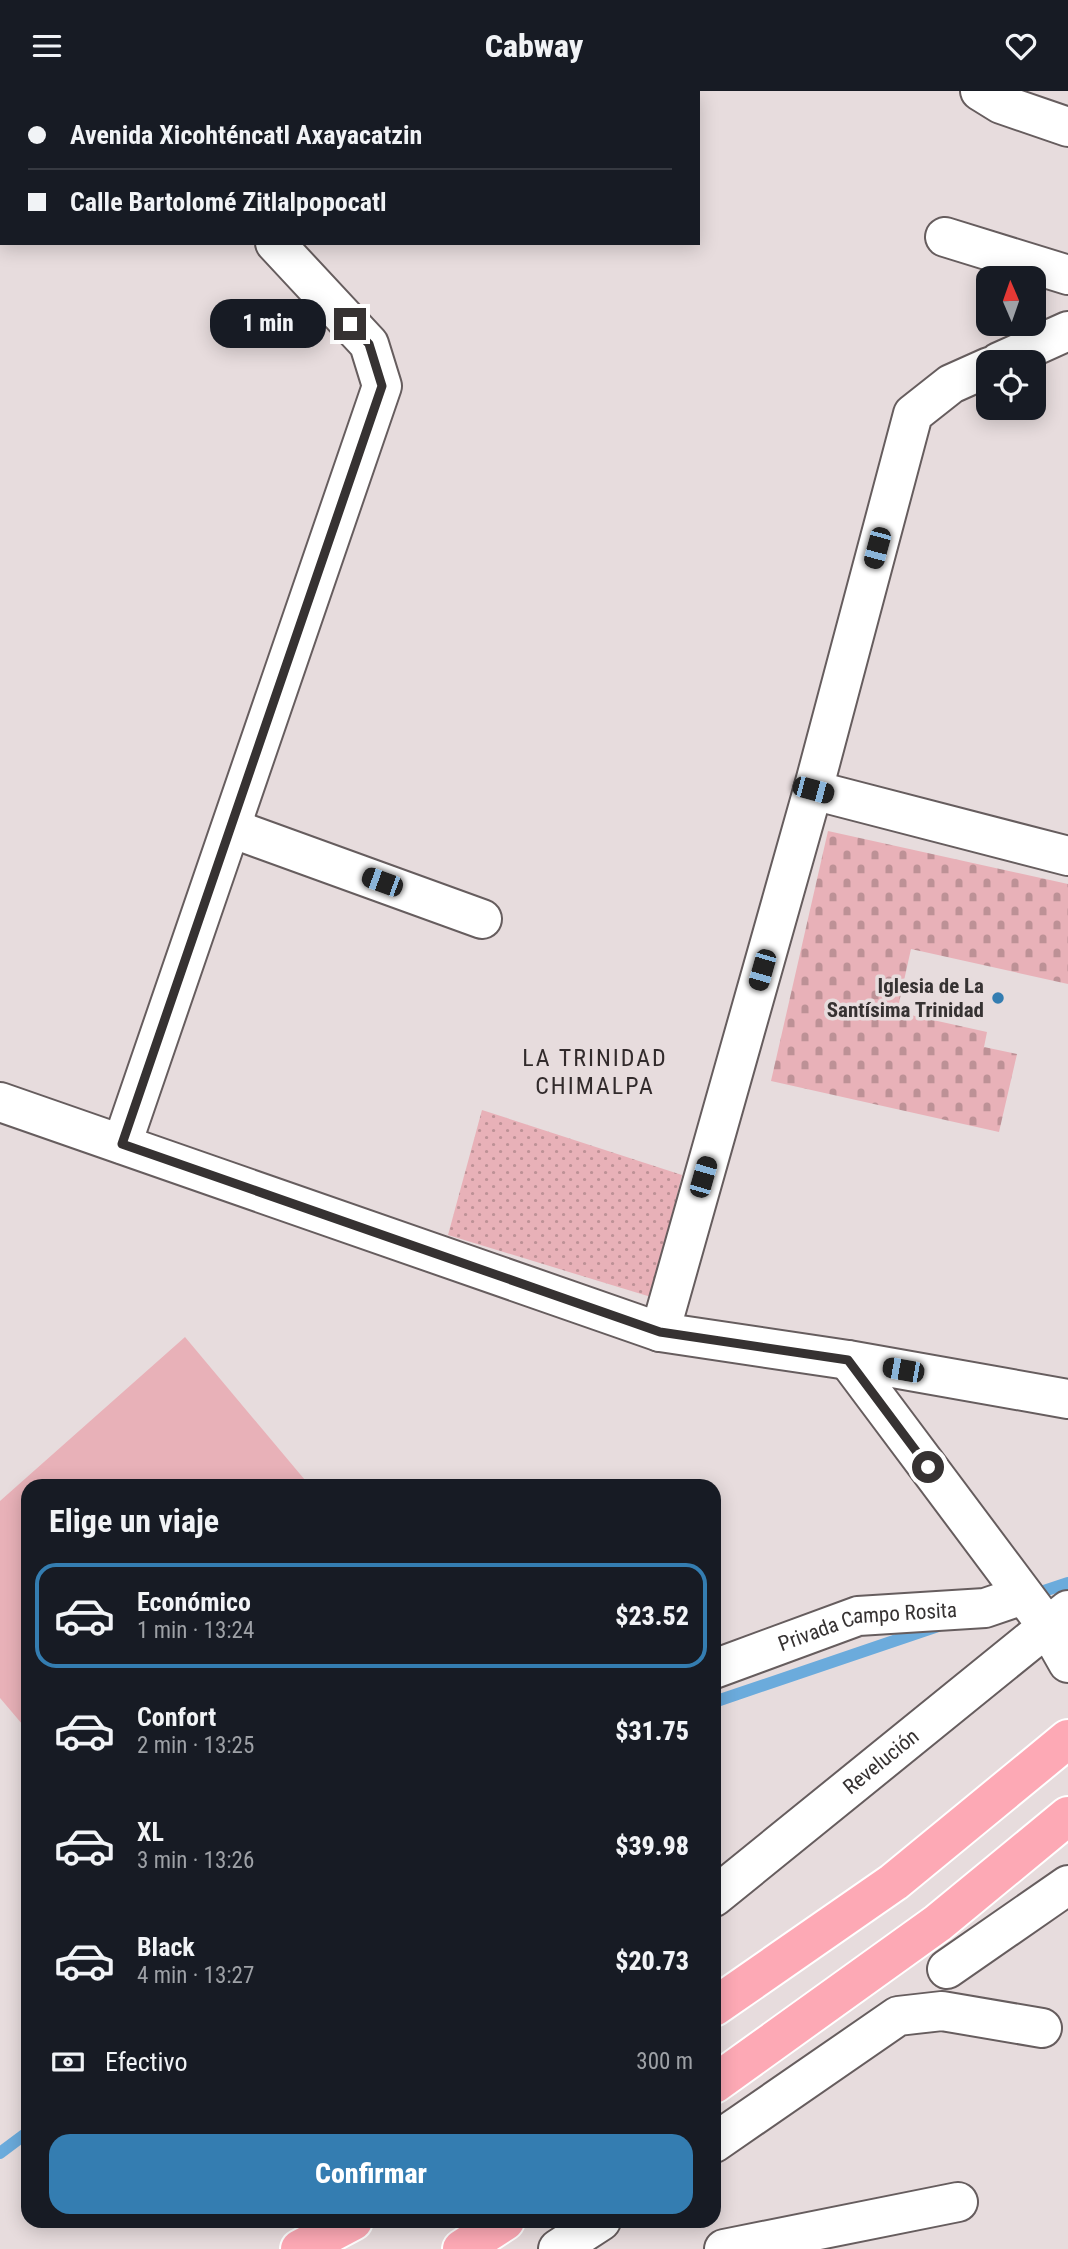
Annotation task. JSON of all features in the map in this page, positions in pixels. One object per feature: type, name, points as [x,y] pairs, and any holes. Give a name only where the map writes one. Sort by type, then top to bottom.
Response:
[{"type":"highway","points":[[721,2002],[894,1882],[1068,1739]]},
{"type":"highway","points":[[721,2079],[939,1923],[1068,1816]]},
{"type":"highway","points":[[300,2249],[340,2228]]},
{"type":"highway","points":[[462,2249],[494,2228]]},
{"type":"street","points":[[980,91],[1001,104],[1068,127]]},
{"type":"street","points":[[946,237],[1068,275]]},
{"type":"street","points":[[122,1144],[382,386],[369,344],[277,245]]},
{"type":"street","points":[[1026,350],[1068,331]]},
{"type":"street","points":[[660,1332],[813,790],[913,415],[951,384],[976,373]]},
{"type":"street","points":[[813,790],[1068,856]]},
{"type":"street","points":[[231,828],[482,919]]},
{"type":"street","points":[[0,1102],[660,1332],[848,1360],[1068,1399]]},
{"type":"street","points":[[848,1360],[1023,1595],[1057,1618],[1068,1663]]},
{"type":"street","name":"Privada Campo Rosita","points":[[721,1666],[858,1616],[985,1608],[1023,1595]]},
{"type":"street","name":"Revelución","points":[[721,1891],[1057,1618]]},
{"type":"street","points":[[947,1969],[1068,1885]]},
{"type":"street","points":[[721,2138],[898,2016],[942,2011],[1042,2028]]},
{"type":"street","points":[[724,2249],[958,2201]]},
{"type":"green space","points":[[828,831],[1068,884],[1068,984],[911,949],[897,1012],[987,1032],[984,1047],[1017,1054],[999,1132],[771,1081]]},
{"type":"green space","points":[[482,1110],[682,1175],[651,1297],[448,1235]]},
{"type":"green space","points":[[185,1337],[304,1479],[25,1479]]},
{"type":"green space","points":[[21,1482],[21,1723],[0,1698],[0,1501]]},
{"type":"waterway","points":[[1032,1595],[1068,1583]]},
{"type":"waterway","points":[[721,1700],[938,1626]]},
{"type":"waterway","points":[[0,2153],[21,2137]]},
{"type":"place","name":"Iglesia de La Santísima Trinidad","points":[[998,998]]},
{"type":"district","name":"LA TRINIDAD CHIMALPA","points":[[595,1072]]},
{"type":"route","points":[[350,324],[369,344],[382,386],[122,1144],[660,1332],[848,1360],[928,1467]]}]
